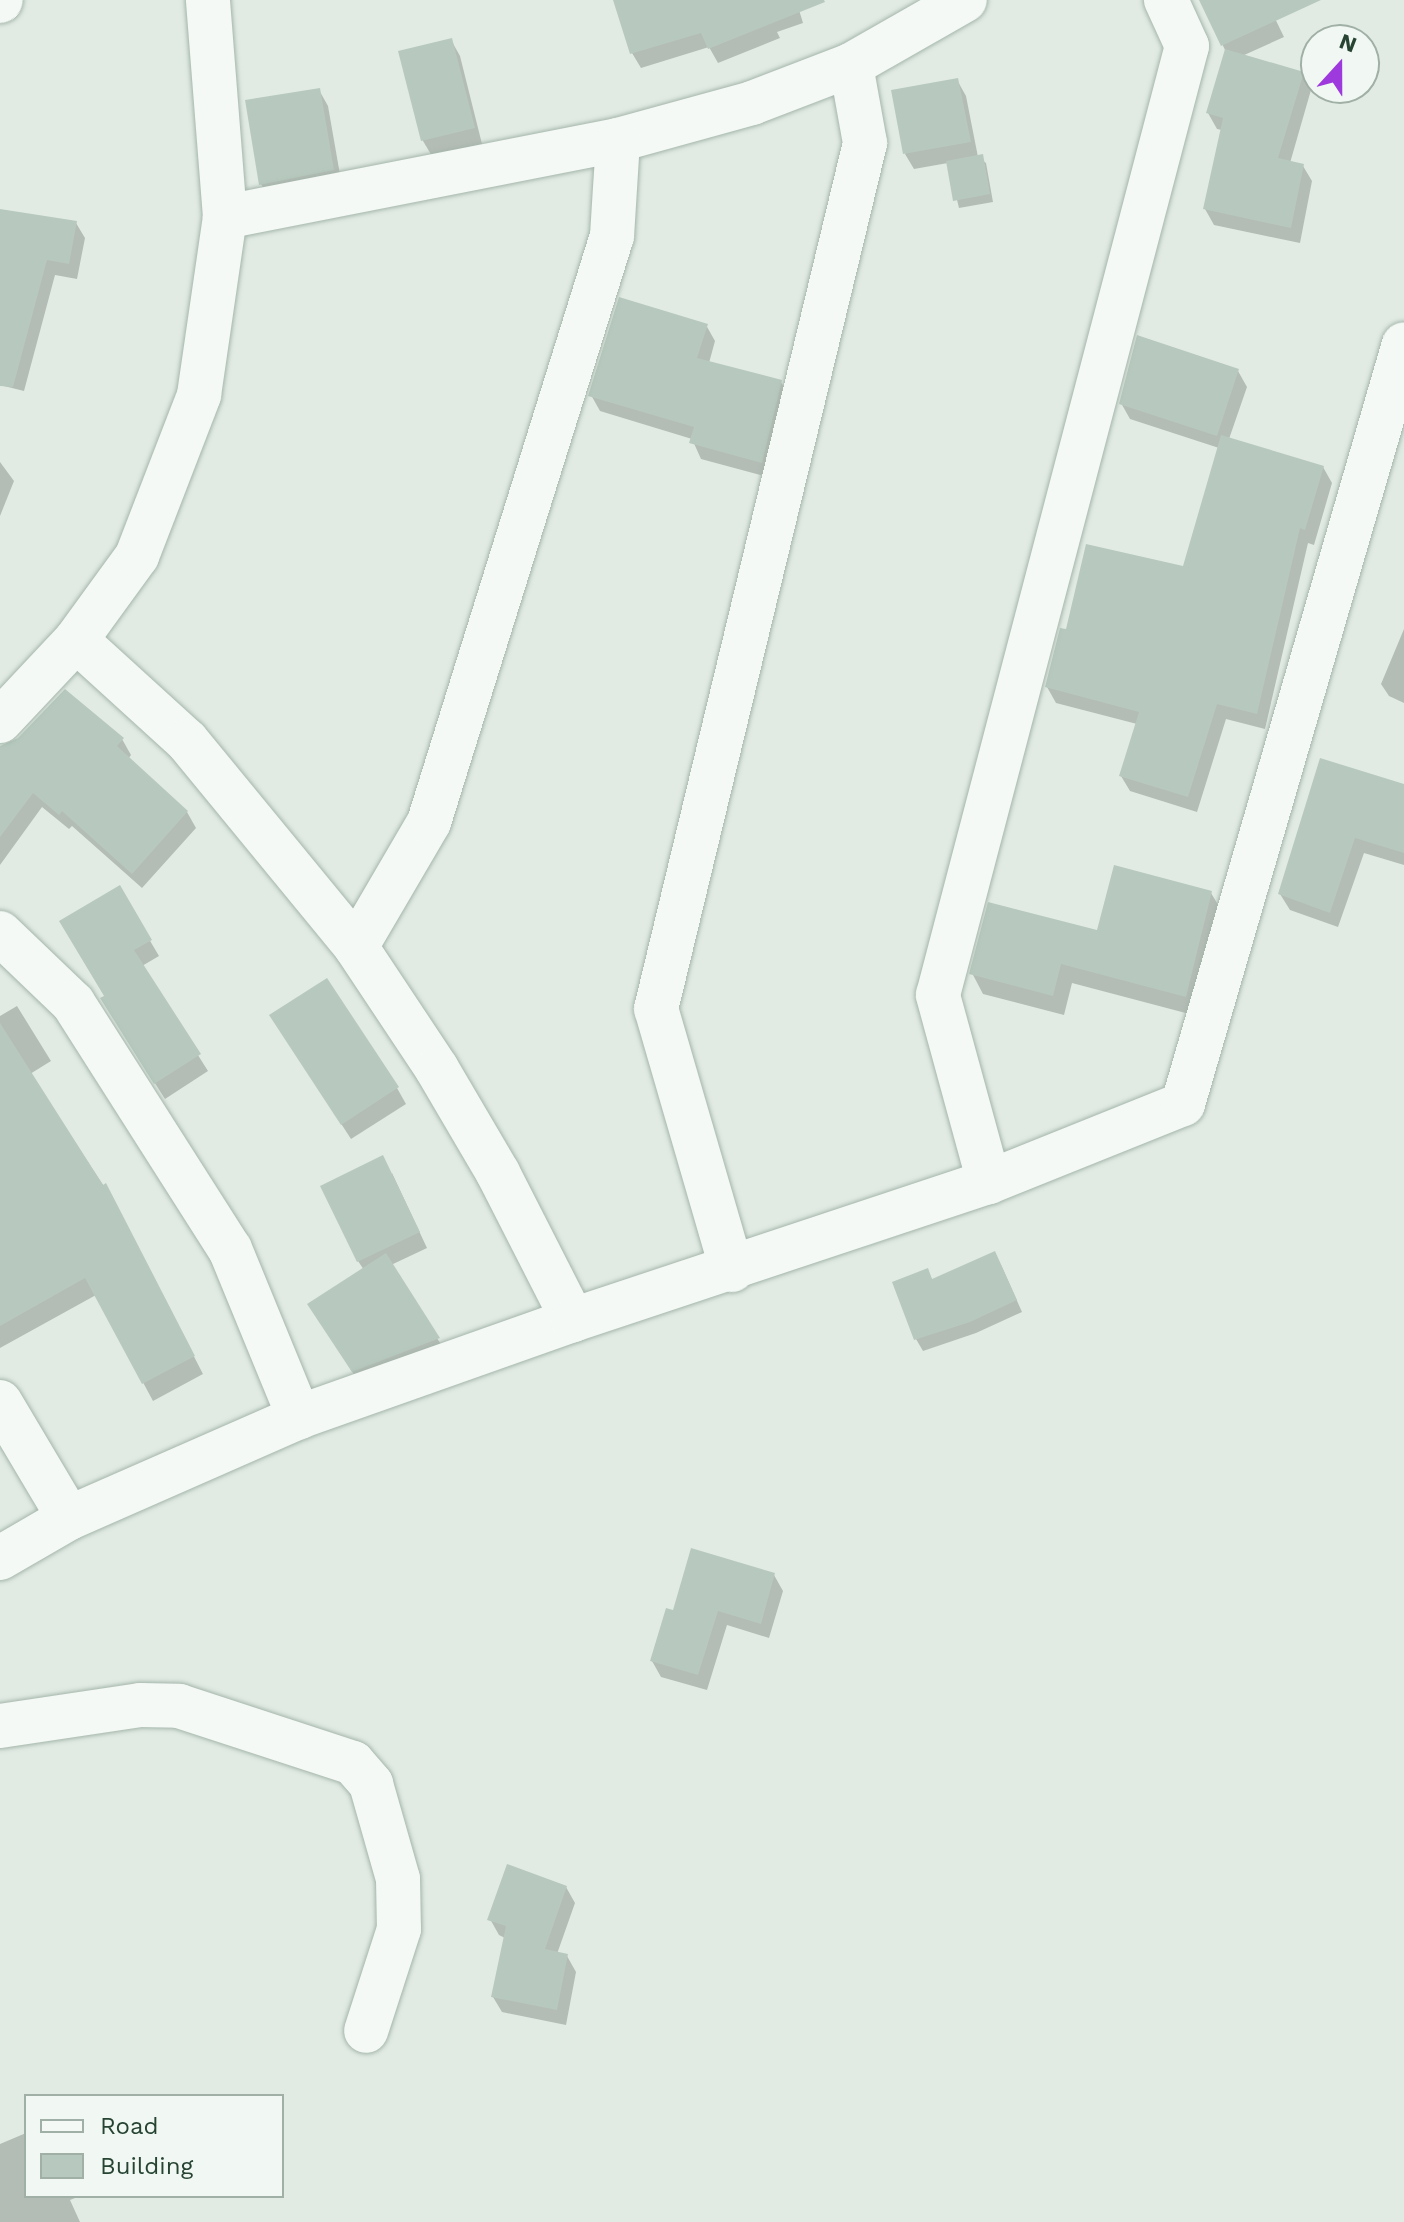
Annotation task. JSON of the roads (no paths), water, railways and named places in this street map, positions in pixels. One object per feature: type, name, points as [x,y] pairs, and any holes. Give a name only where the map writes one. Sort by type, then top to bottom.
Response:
[{"type":"street","points":[[0,721],[76,640],[137,556],[199,395],[225,217],[208,0]]},
{"type":"street","points":[[225,217],[618,140],[752,103],[851,65],[965,0]]},
{"type":"street","points":[[989,1182],[938,995],[1187,46],[1166,0]]},
{"type":"street","points":[[732,1270],[656,1009],[865,143],[851,65]]},
{"type":"street","points":[[356,947],[429,822],[612,236],[618,140]]},
{"type":"street","points":[[0,1558],[69,1518],[299,1417],[573,1320],[732,1270],[989,1182],[1183,1104],[1404,344]]},
{"type":"street","points":[[76,640],[187,741],[356,947],[468,1121],[573,1320]]},
{"type":"street","points":[[0,933],[73,1003],[230,1249],[299,1417]]},
{"type":"street","points":[[0,1402],[69,1518]]},
{"type":"street","points":[[0,1726],[140,1705],[179,1706],[353,1763],[371,1784],[398,1879],[399,1929],[366,2031]]}]
